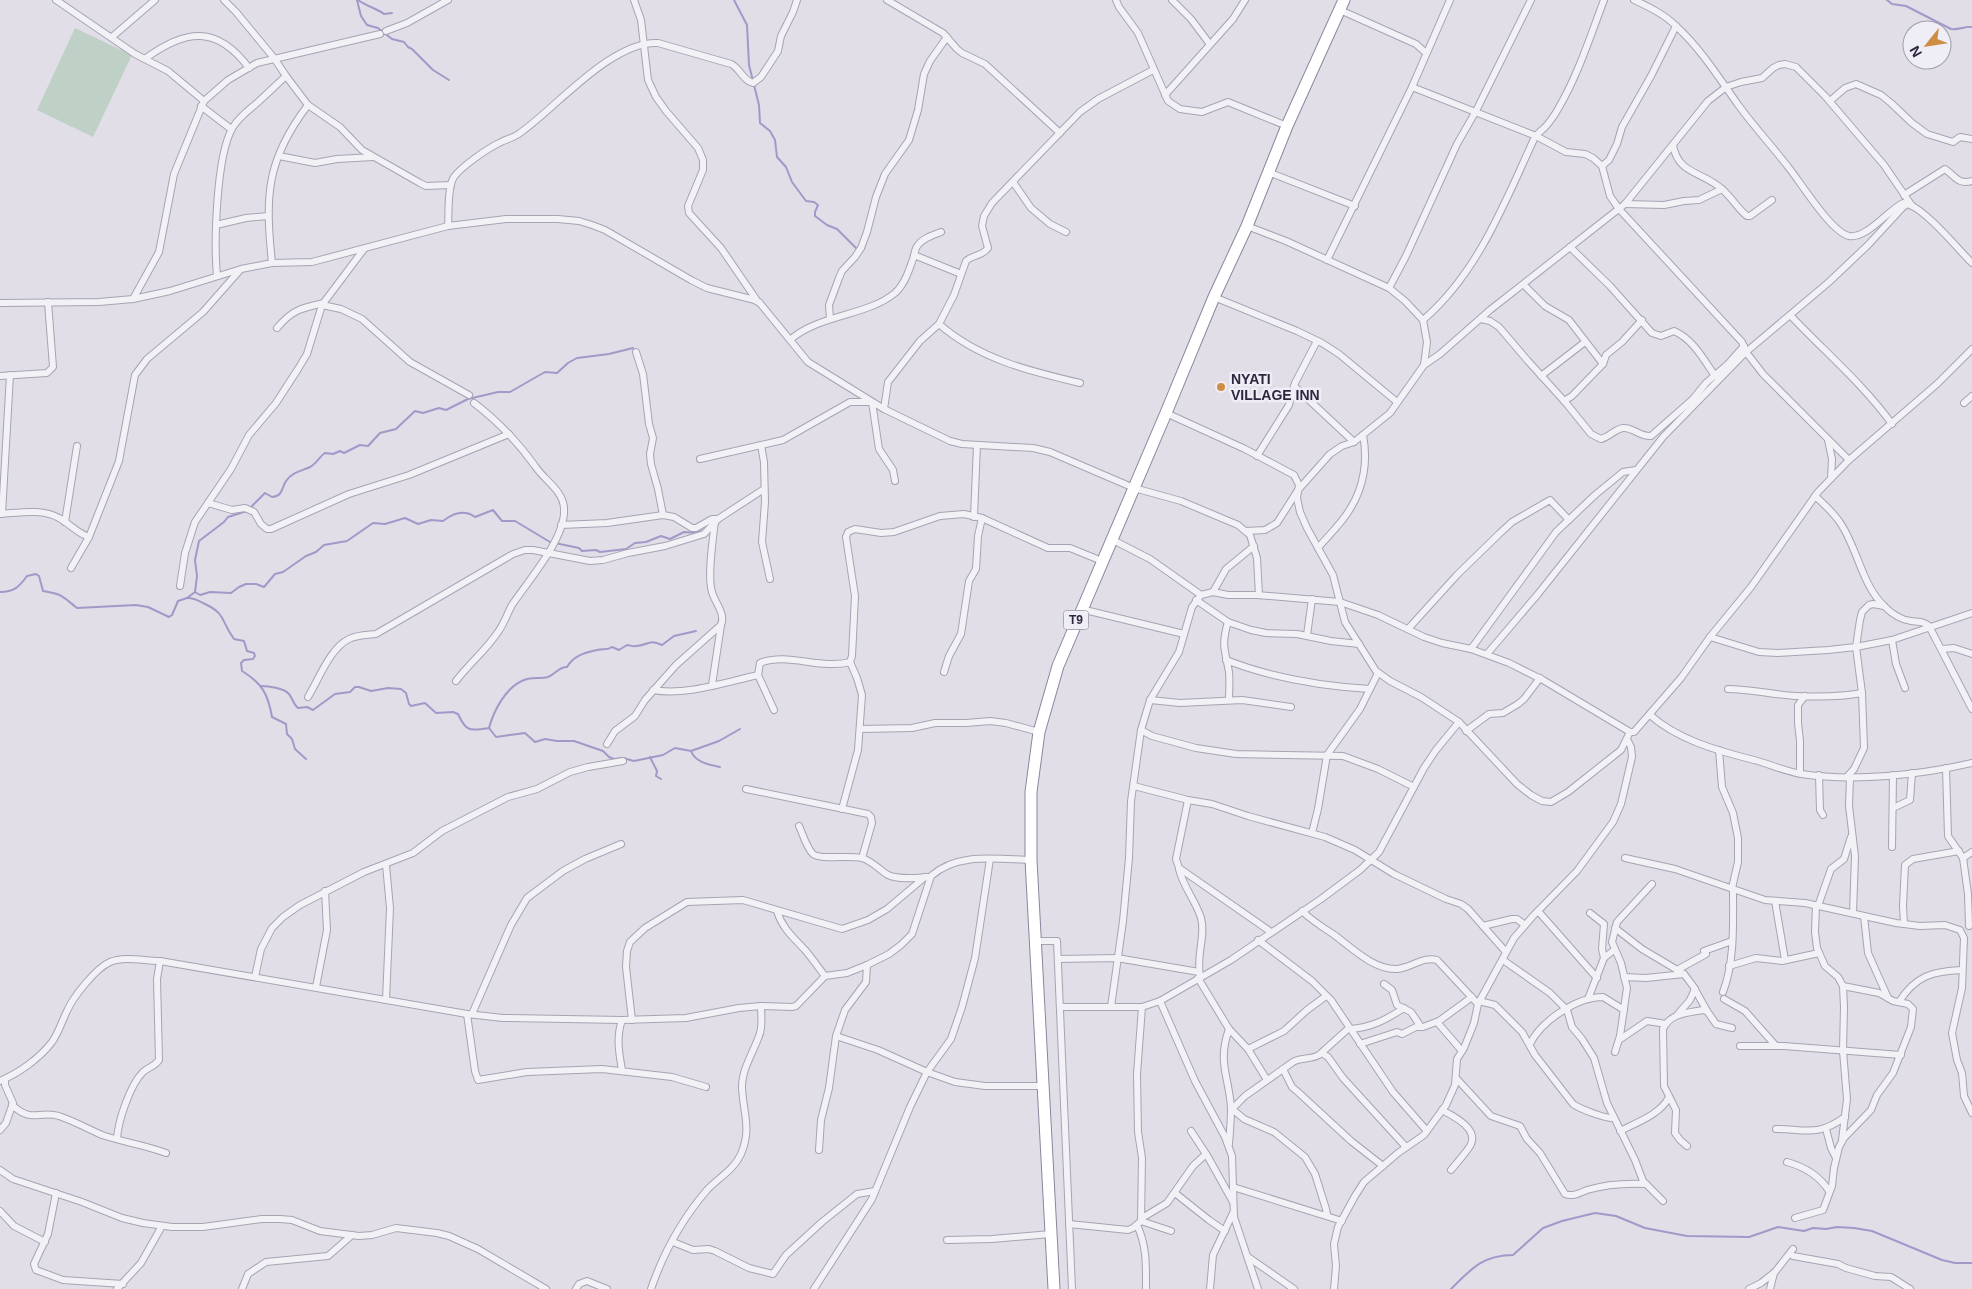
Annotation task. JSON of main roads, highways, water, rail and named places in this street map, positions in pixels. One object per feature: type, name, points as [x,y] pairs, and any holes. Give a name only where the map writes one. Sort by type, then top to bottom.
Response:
[{"type":"highway","name":"T9","points":[[1054,1289],[1031,860],[1031,792],[1039,732],[1058,666],[1081,610],[1214,297],[1247,226],[1287,126],[1342,5]]},
{"type":"waterway","points":[[357,0],[361,16],[367,25],[378,28],[392,39],[404,42],[433,70],[449,80]]},
{"type":"waterway","points":[[358,0],[384,14],[392,13]]},
{"type":"waterway","points":[[734,0],[747,25],[749,65],[759,105],[760,123],[770,131],[775,140],[777,157],[786,167],[792,182],[806,201],[814,202],[818,205],[815,216],[827,225],[837,229],[857,249]]},
{"type":"waterway","points":[[1887,0],[1892,4],[1906,6],[1951,29],[1972,27]]},
{"type":"waterway","points":[[250,508],[265,493],[272,497],[278,495],[288,478],[312,466],[325,453],[333,454],[340,451],[344,453],[360,445],[368,446],[380,433],[396,429],[415,411],[423,413],[439,408],[446,410],[468,399],[498,392],[510,392],[545,372],[557,373],[577,358],[609,354],[633,348]]},
{"type":"waterway","points":[[195,592],[200,595],[210,592],[231,593],[246,584],[256,584],[264,587],[275,574],[283,572],[324,545],[347,541],[373,523],[385,524],[405,518],[418,524],[431,520],[443,521],[458,513],[467,513],[475,517],[493,510],[502,521],[515,521],[550,542],[579,548],[582,551],[596,550],[600,552],[626,549],[635,543],[646,542],[661,536],[670,539],[684,532],[696,533],[706,525]]},
{"type":"waterway","points":[[0,592],[13,590],[27,576],[36,574],[39,576],[43,591],[62,596],[77,608],[136,605],[148,607],[169,617],[172,615],[178,601],[187,598],[195,592],[197,576],[195,560],[199,541],[228,517],[247,511]]},
{"type":"waterway","points":[[187,598],[197,600],[220,614],[234,639],[244,641],[247,651],[254,653],[253,659],[244,660],[241,663],[242,671],[255,680],[263,690],[272,717],[286,724],[287,734],[292,739],[295,749],[306,759]]},
{"type":"waterway","points":[[489,728],[494,714],[506,694],[524,680],[548,677],[561,668],[567,667],[576,657],[588,652],[612,647],[619,650],[627,645],[640,646],[651,642],[662,645],[674,636],[696,631]]},
{"type":"waterway","points":[[261,686],[284,690],[298,708],[307,707],[313,710],[335,694],[350,692],[355,687],[371,691],[388,688],[401,689],[406,693],[411,706],[425,703],[436,713],[453,712],[458,714],[469,729],[489,728]]},
{"type":"waterway","points":[[489,728],[496,737],[525,733],[535,742],[545,739],[574,741],[603,751],[614,759],[623,758],[634,761],[663,755],[675,748],[691,751],[719,741],[740,729]]},
{"type":"waterway","points":[[691,751],[699,760],[720,767]]},
{"type":"waterway","points":[[650,757],[657,771],[656,776],[661,779]]},
{"type":"waterway","points":[[1451,1289],[1471,1269],[1485,1260],[1513,1255],[1543,1228],[1595,1213],[1616,1216],[1645,1228],[1687,1236],[1749,1237],[1778,1227],[1804,1231],[1813,1228],[1854,1228],[1872,1231],[1942,1260],[1955,1263],[1972,1263]]},
{"type":"place","name":"NYATI VILLAGE INN","points":[[1221,387]]}]
